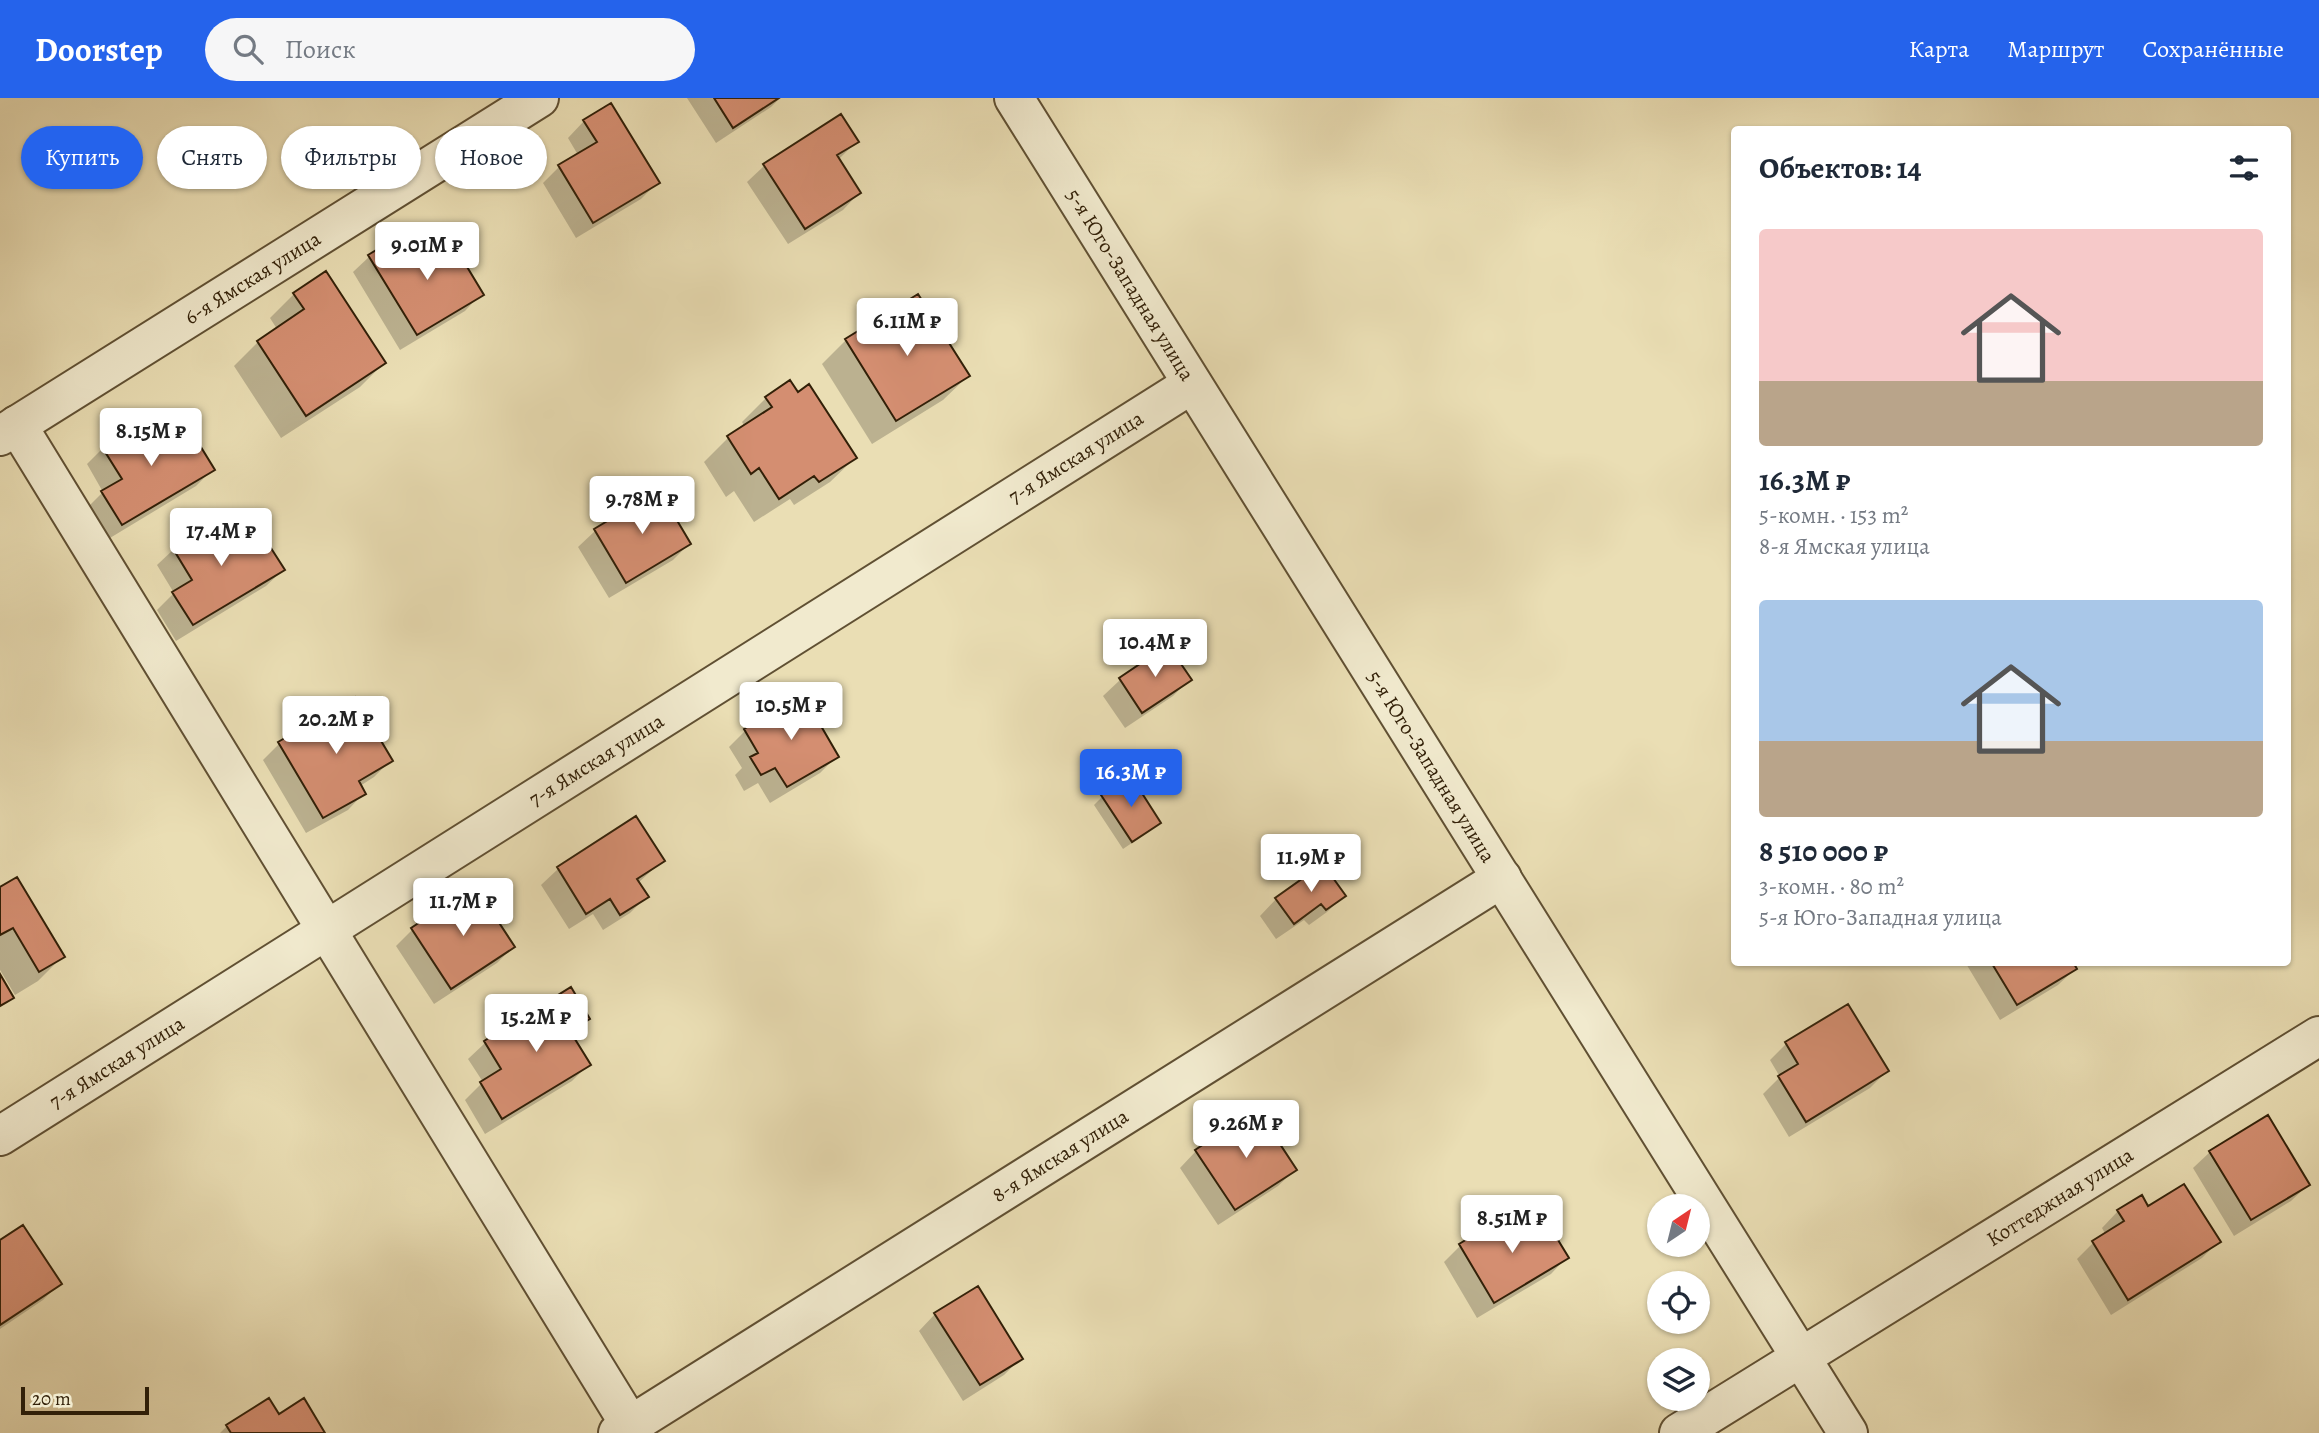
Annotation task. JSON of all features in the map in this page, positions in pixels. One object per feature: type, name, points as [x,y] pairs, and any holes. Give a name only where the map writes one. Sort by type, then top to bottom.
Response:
[{"type":"street","name":"6-я Ямская улица","points":[[8,431],[539,98]]},
{"type":"street","name":"5-я Юго-Западная улица","points":[[1014,98],[1848,1433]]},
{"type":"street","name":"7-я Ямская улица","points":[[0,1136],[1192,384]]},
{"type":"street","points":[[8,431],[327,930],[628,1430]]},
{"type":"street","name":"8-я Ямская улица","points":[[628,1430],[1502,878]]},
{"type":"street","name":"Коттеджная улица","points":[[1679,1433],[2319,1035]]},
{"type":"building","points":[[714,98],[779,98],[733,128]]},
{"type":"building","points":[[611,103],[660,183],[593,223],[558,165],[597,142],[583,120]]},
{"type":"building","points":[[841,114],[859,142],[837,155],[861,193],[805,229],[763,164]]},
{"type":"building","points":[[449,237],[484,295],[417,335],[368,255],[396,238],[410,260]]},
{"type":"building","points":[[326,271],[386,363],[306,416],[257,341],[304,309],[293,293]]},
{"type":"building","points":[[918,294],[970,376],[896,421],[845,339]]},
{"type":"building","points":[[790,380],[798,392],[809,384],[857,458],[819,482],[814,476],[779,499],[759,468],[751,474],[727,436],[772,407],[765,397]]},
{"type":"building","points":[[162,411],[186,452],[199,444],[215,470],[122,525],[101,491],[122,479],[102,447]]},
{"type":"building","points":[[659,490],[691,544],[626,583],[594,529]]},
{"type":"building","points":[[232,511],[256,552],[269,545],[285,570],[193,625],[172,592],[192,580],[172,547]]},
{"type":"building","points":[[1168,645],[1192,680],[1142,713],[1119,678]]},
{"type":"building","points":[[803,695],[839,757],[787,787],[775,768],[761,775],[750,757],[758,753],[744,729]]},
{"type":"building","points":[[355,697],[393,761],[359,781],[366,794],[323,818],[278,742]]},
{"type":"building","points":[[1131,776],[1161,823],[1132,842],[1101,795]]},
{"type":"building","points":[[636,816],[665,861],[637,879],[649,897],[620,915],[610,899],[586,914],[557,867]]},
{"type":"building","points":[[1323,864],[1346,896],[1326,910],[1321,904],[1294,924],[1275,898]]},
{"type":"building","points":[[17,877],[65,957],[39,972],[13,928],[0,935],[0,887]]},
{"type":"building","points":[[475,886],[515,947],[451,989],[411,928]]},
{"type":"building","points":[[1993,966],[2075,966],[2077,969],[2017,1005]]},
{"type":"building","points":[[0,974],[14,998],[0,1006]]},
{"type":"building","points":[[571,987],[590,1019],[570,1031],[591,1065],[502,1119],[480,1082],[501,1069],[484,1041]]},
{"type":"building","points":[[1848,1004],[1889,1071],[1806,1122],[1778,1076],[1798,1064],[1785,1042]]},
{"type":"building","points":[[1257,1109],[1297,1170],[1235,1210],[1195,1150]]},
{"type":"building","points":[[2268,1115],[2310,1185],[2251,1220],[2209,1151]]},
{"type":"building","points":[[2184,1184],[2221,1242],[2128,1300],[2092,1241],[2124,1221],[2117,1210],[2142,1195],[2148,1206]]},
{"type":"building","points":[[1509,1214],[1519,1232],[1544,1217],[1569,1258],[1494,1303],[1459,1244]]},
{"type":"building","points":[[23,1225],[62,1284],[0,1325],[0,1240]]},
{"type":"building","points":[[978,1286],[1023,1359],[980,1385],[934,1313]]},
{"type":"building","points":[[269,1398],[279,1414],[304,1398],[325,1433],[231,1433],[226,1425]]}]
